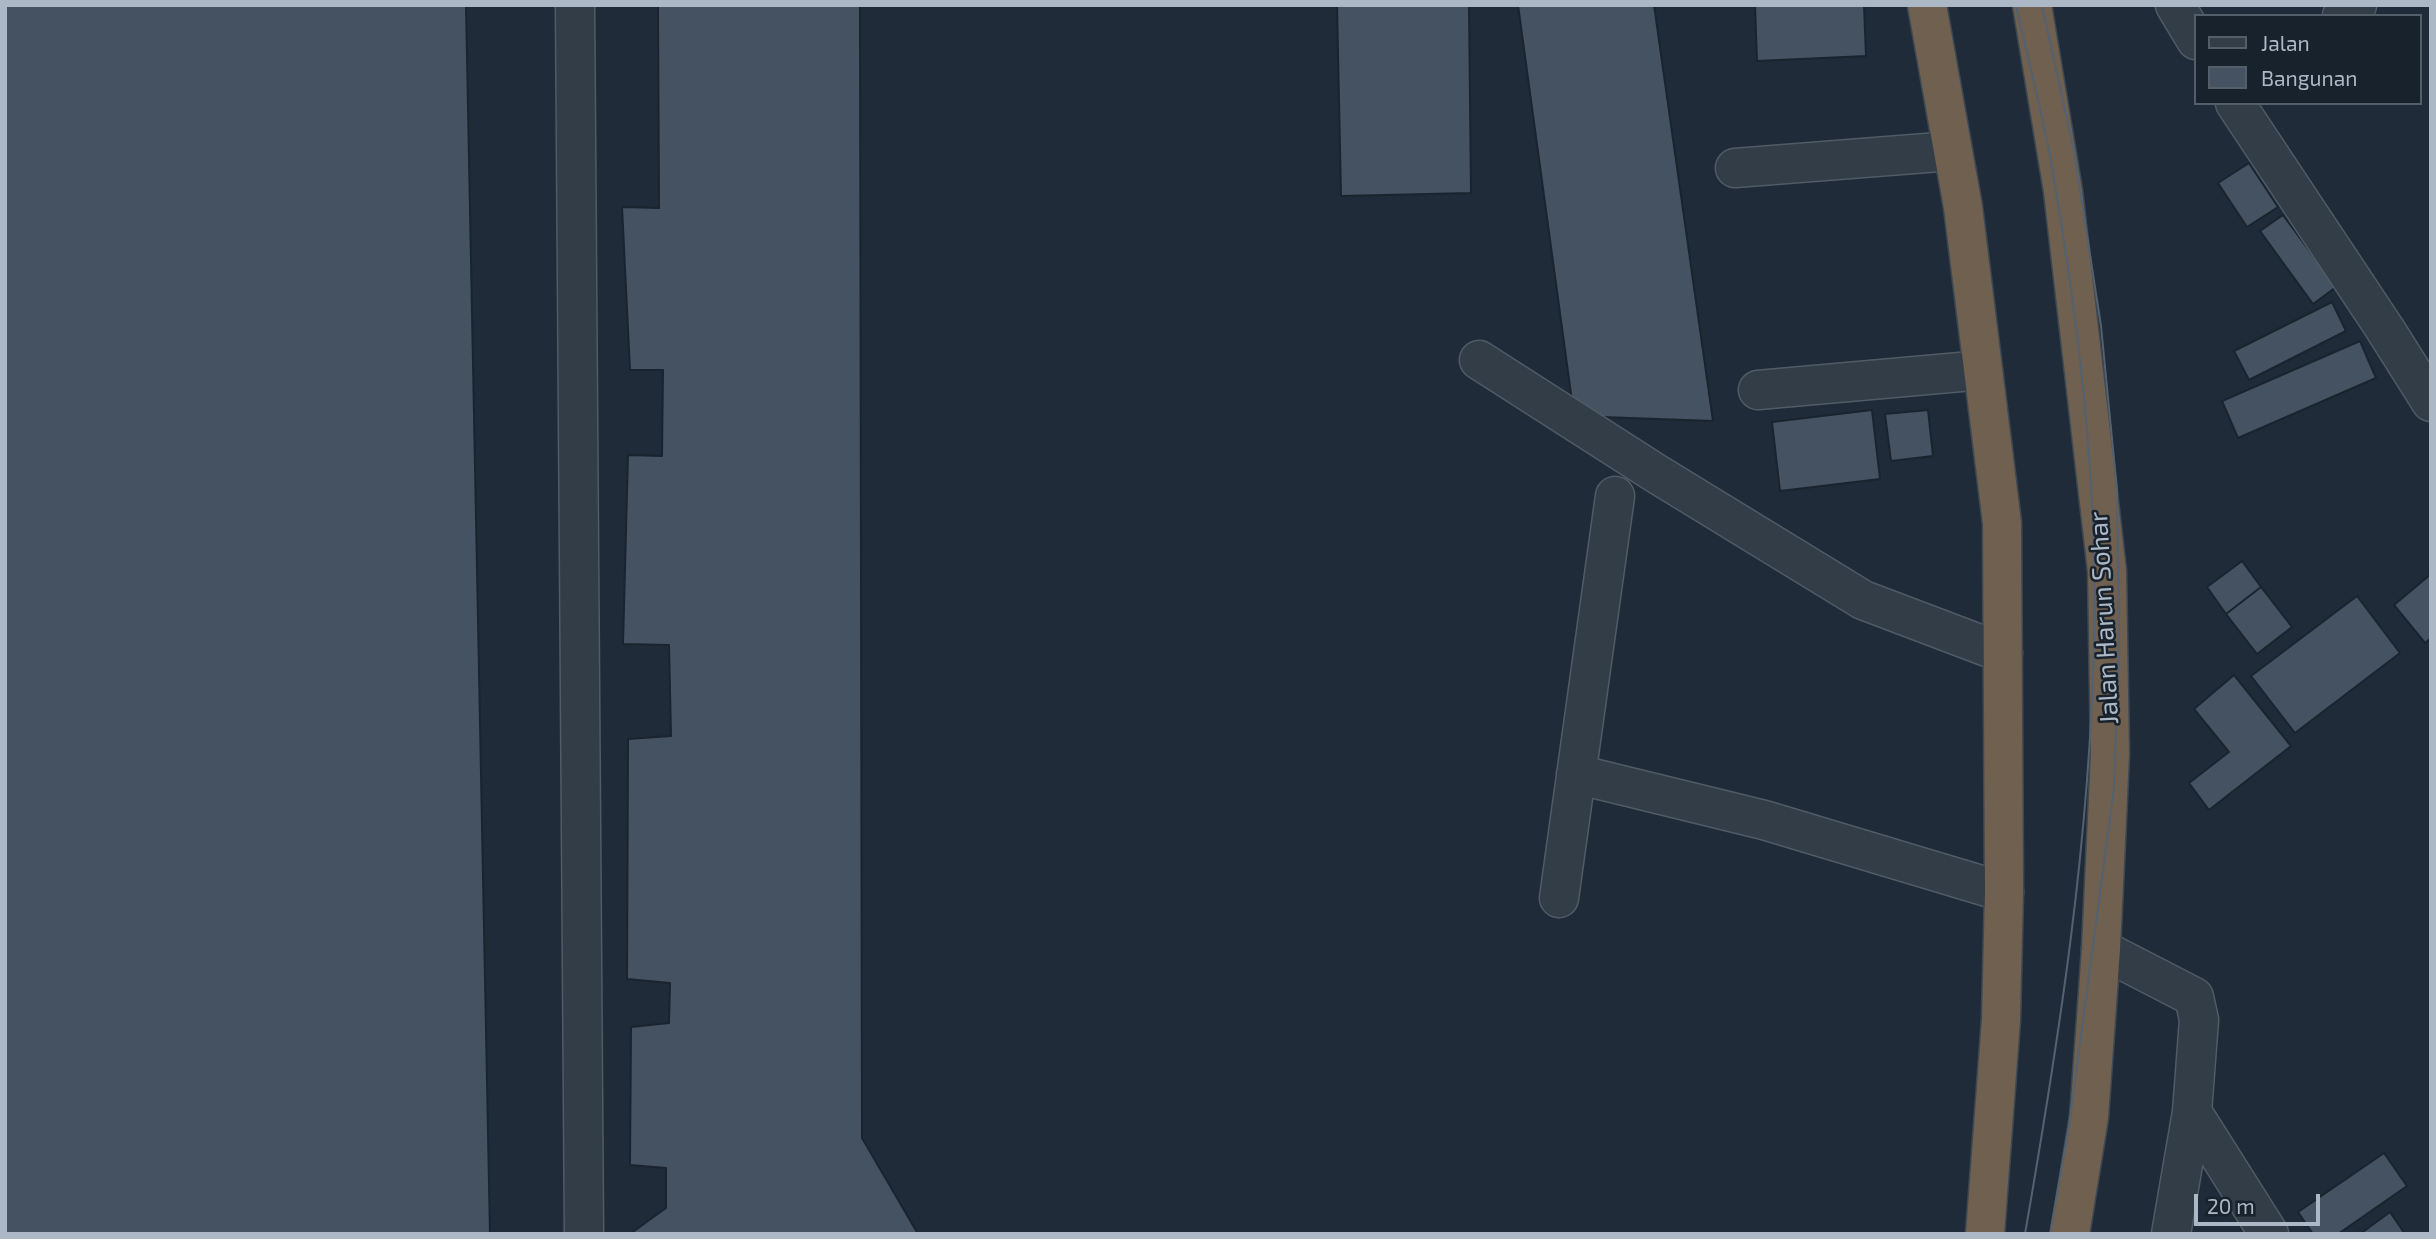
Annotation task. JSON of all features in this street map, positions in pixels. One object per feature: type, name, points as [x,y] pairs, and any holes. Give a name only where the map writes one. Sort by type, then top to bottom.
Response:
[{"type":"highway","points":[[1927,5],[1962,207],[2002,523],[2004,892],[2000,1034],[1985,1234]]},
{"type":"highway","name":"Jalan Harun Sohar","points":[[2032,5],[2063,191],[2107,572],[2110,754],[2101,949],[2089,1117],[2070,1234]]},
{"type":"street","points":[[575,5],[584,1234]]},
{"type":"street","points":[[2175,5],[2194,37]]},
{"type":"street","points":[[2236,105],[2431,402]]},
{"type":"street","points":[[1735,168],[1952,151]]},
{"type":"street","points":[[1479,360],[1646,467],[1863,600],[2003,653]]},
{"type":"street","points":[[1758,390],[1983,370]]},
{"type":"street","points":[[1559,898],[1615,496]]},
{"type":"street","points":[[1576,774],[1764,820],[2004,892]]},
{"type":"street","points":[[2101,949],[2193,997],[2199,1020],[2192,1112],[2171,1234]]},
{"type":"street","points":[[2192,1112],[2269,1234]]},
{"type":"building","points":[[5,5],[466,5],[490,1234],[5,1234]]},
{"type":"building","points":[[658,5],[860,5],[862,1138],[918,1234],[630,1234],[666,1208],[666,1168],[630,1165],[631,1027],[669,1023],[670,983],[627,979],[628,739],[671,736],[669,645],[623,644],[628,455],[662,456],[663,370],[630,370],[622,207],[659,208]]},
{"type":"building","points":[[1337,5],[1469,5],[1471,193],[1341,196]]},
{"type":"building","points":[[1518,5],[1654,5],[1713,421],[1574,416]]},
{"type":"building","points":[[1755,5],[1864,5],[1866,56],[1757,61]]},
{"type":"building","points":[[2249,163],[2278,207],[2247,227],[2218,183]]},
{"type":"building","points":[[2283,215],[2336,287],[2313,304],[2260,231]]},
{"type":"building","points":[[2332,302],[2346,331],[2249,380],[2234,351]]},
{"type":"building","points":[[2360,341],[2376,378],[2238,438],[2222,401]]},
{"type":"building","points":[[1872,410],[1880,479],[1780,491],[1772,422]]},
{"type":"building","points":[[1928,410],[1933,456],[1891,461],[1885,414]]},
{"type":"building","points":[[2242,561],[2261,587],[2226,614],[2207,587]]},
{"type":"building","points":[[2431,574],[2431,638],[2425,643],[2394,605]]},
{"type":"building","points":[[2261,587],[2292,627],[2257,654],[2226,614]]},
{"type":"building","points":[[2357,596],[2400,653],[2295,733],[2251,676]]},
{"type":"building","points":[[2234,675],[2291,746],[2209,810],[2189,783],[2229,752],[2194,709]]},
{"type":"building","points":[[2384,1153],[2407,1186],[2338,1234],[2313,1234],[2298,1212]]},
{"type":"building","points":[[2390,1212],[2405,1234],[2360,1234]]},
{"type":"tram line","points":[[2016,5],[2046,138],[2069,277],[2089,458],[2094,580],[2091,715],[2079,864],[2061,1013],[2025,1234]]},
{"type":"tram line","points":[[2042,5],[2074,151],[2101,326],[2117,490],[2119,638],[2114,788],[2069,1126],[2050,1234]]}]
